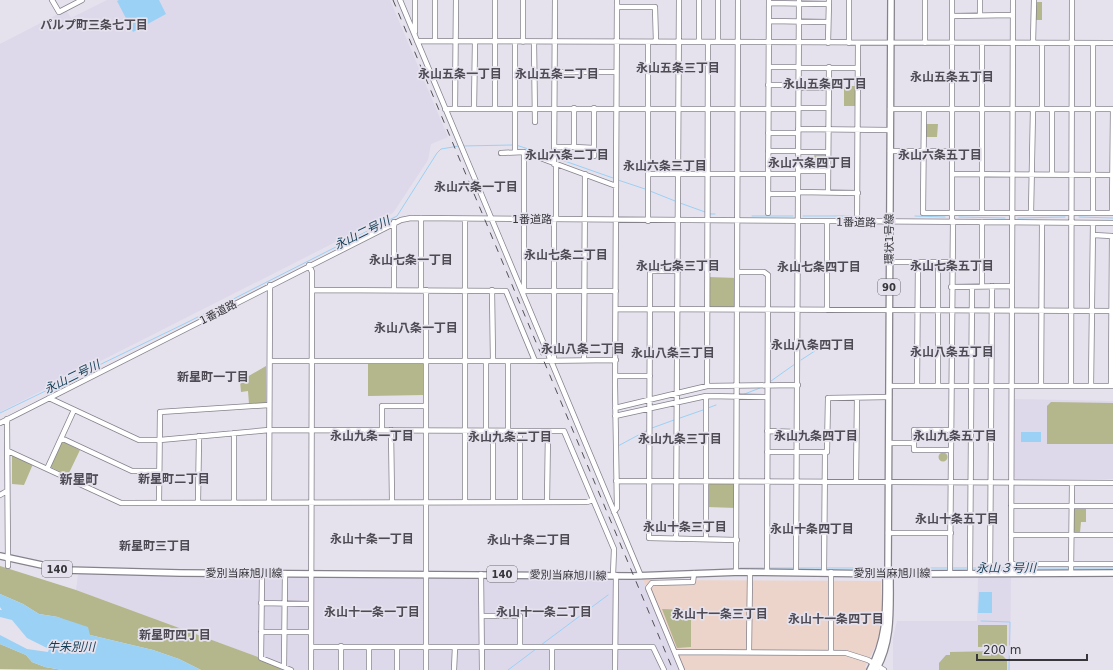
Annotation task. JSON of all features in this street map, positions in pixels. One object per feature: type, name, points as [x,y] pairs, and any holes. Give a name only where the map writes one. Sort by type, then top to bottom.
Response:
[{"type":"main road","name":"環状1号線","points":[[870,670],[876,666],[884,636],[886,578],[888,574],[890,0]]},
{"type":"main road","name":"愛別当麻旭川線","points":[[0,556],[53,569],[76,571],[262,574],[641,576],[750,572],[767,569],[824,570],[831,572],[888,574],[1011,568],[1071,569],[1113,573]]},
{"type":"street","points":[[52,0],[59,12],[82,0]]},
{"type":"street","points":[[400,0],[552,360],[641,576]]},
{"type":"street","points":[[415,0],[415,35]]},
{"type":"street","points":[[435,0],[435,41]]},
{"type":"street","points":[[455,108],[456,0]]},
{"type":"street","points":[[495,0],[495,108]]},
{"type":"street","points":[[523,0],[523,42]]},
{"type":"street","points":[[552,360],[555,291],[555,0]]},
{"type":"street","points":[[614,512],[617,508],[615,376],[617,0]]},
{"type":"street","points":[[676,539],[679,0]]},
{"type":"street","points":[[699,0],[699,42]]},
{"type":"street","points":[[718,0],[718,42]]},
{"type":"street","points":[[736,572],[738,0]]},
{"type":"street","points":[[849,0],[849,43]]},
{"type":"street","points":[[925,0],[925,43]]},
{"type":"street","points":[[950,570],[952,0]]},
{"type":"street","points":[[980,0],[980,15]]},
{"type":"street","points":[[1011,568],[1010,482],[1012,386],[1013,0]]},
{"type":"street","points":[[1033,43],[1034,0]]},
{"type":"street","points":[[1071,386],[1072,0]]},
{"type":"street","points":[[768,212],[769,2],[829,2],[828,42]]},
{"type":"street","points":[[796,570],[798,452],[798,2]]},
{"type":"street","points":[[617,7],[655,7],[656,42]]},
{"type":"street","points":[[952,16],[1012,15]]},
{"type":"street","points":[[769,22],[828,22]]},
{"type":"street","points":[[417,41],[1113,43]]},
{"type":"street","points":[[474,108],[475,42]]},
{"type":"street","points":[[515,42],[515,151]]},
{"type":"street","points":[[534,42],[535,122]]},
{"type":"street","points":[[648,42],[648,221]]},
{"type":"street","points":[[707,386],[708,42]]},
{"type":"street","points":[[857,222],[858,43]]},
{"type":"street","points":[[982,43],[982,213]]},
{"type":"street","points":[[1042,43],[1042,109]]},
{"type":"street","points":[[1093,43],[1093,213]]},
{"type":"street","points":[[769,67],[858,68]]},
{"type":"street","points":[[828,192],[829,67]]},
{"type":"street","points":[[554,72],[616,72]]},
{"type":"street","points":[[768,85],[829,88]]},
{"type":"street","points":[[574,108],[574,148]]},
{"type":"street","points":[[594,108],[594,156]]},
{"type":"street","points":[[445,109],[828,108]]},
{"type":"street","points":[[890,109],[924,109],[952,109],[982,109],[1012,109],[1033,109],[1042,109],[1052,109],[1072,109],[1093,109],[1113,109],[1112,213],[923,213],[924,109]]},
{"type":"street","points":[[1031,213],[1033,109]]},
{"type":"street","points":[[1052,109],[1052,174]]},
{"type":"street","points":[[768,133],[828,129],[890,130]]},
{"type":"street","points":[[554,147],[594,148]]},
{"type":"street","points":[[502,153],[515,151],[524,152],[616,184]]},
{"type":"street","points":[[768,151],[828,152]]},
{"type":"street","points":[[890,151],[952,151]]},
{"type":"street","points":[[523,291],[525,219],[524,152]]},
{"type":"street","points":[[648,174],[768,174],[828,171]]},
{"type":"street","points":[[584,360],[585,174]]},
{"type":"street","points":[[952,174],[1112,175]]},
{"type":"street","points":[[768,194],[828,192],[858,193]]},
{"type":"street","name":"1番道路","points":[[0,423],[394,222],[411,218],[616,219],[648,221],[708,219],[738,221],[827,222],[952,221],[1113,223]]},
{"type":"street","points":[[421,218],[426,362],[426,670]]},
{"type":"street","points":[[465,219],[465,501]]},
{"type":"street","points":[[394,222],[394,290]]},
{"type":"street","points":[[827,222],[827,310]]},
{"type":"street","points":[[982,222],[982,286]]},
{"type":"street","points":[[1041,386],[1042,222]]},
{"type":"street","points":[[1092,386],[1093,223]]},
{"type":"street","points":[[889,386],[1112,386],[1112,236],[1093,235]]},
{"type":"street","points":[[889,262],[952,262]]},
{"type":"street","points":[[917,386],[918,262]]},
{"type":"street","points":[[938,262],[938,386]]},
{"type":"street","points":[[309,266],[312,272],[311,670]]},
{"type":"street","points":[[678,271],[650,271],[649,538],[737,540]]},
{"type":"street","points":[[738,272],[764,272],[768,275],[767,569]]},
{"type":"street","points":[[269,501],[270,286]]},
{"type":"street","points":[[970,570],[972,286]]},
{"type":"street","points":[[990,570],[992,286]]},
{"type":"street","points":[[952,287],[1012,286]]},
{"type":"street","points":[[312,290],[506,291],[535,361]]},
{"type":"street","points":[[492,290],[493,361]]},
{"type":"street","points":[[523,291],[616,291]]},
{"type":"street","points":[[616,309],[1112,311]]},
{"type":"street","points":[[270,361],[426,362],[616,360]]},
{"type":"street","points":[[486,361],[486,431]]},
{"type":"street","points":[[508,361],[508,431]]},
{"type":"street","points":[[615,376],[650,376]]},
{"type":"street","points":[[616,408],[707,386],[798,385]]},
{"type":"street","points":[[615,416],[706,396],[767,397]]},
{"type":"street","points":[[706,396],[706,539]]},
{"type":"street","points":[[824,570],[824,482],[825,452],[827,452],[828,398],[889,397]]},
{"type":"street","points":[[49,398],[139,440],[160,440],[269,430],[564,431],[614,549],[616,670]]},
{"type":"street","points":[[856,481],[857,398]]},
{"type":"street","points":[[160,502],[160,412],[269,405]]},
{"type":"street","points":[[382,430],[382,406],[426,406]]},
{"type":"street","points":[[47,469],[74,410]]},
{"type":"street","points":[[7,419],[8,566]]},
{"type":"street","points":[[391,430],[392,501]]},
{"type":"street","points":[[951,430],[914,430],[914,450],[951,450]]},
{"type":"street","points":[[493,431],[493,502]]},
{"type":"street","points":[[520,431],[520,502]]},
{"type":"street","points":[[547,502],[548,431]]},
{"type":"street","points":[[767,431],[798,432]]},
{"type":"street","points":[[234,434],[234,502]]},
{"type":"street","points":[[198,503],[199,436]]},
{"type":"street","points":[[61,438],[132,471],[159,471]]},
{"type":"street","points":[[889,443],[914,443]]},
{"type":"street","points":[[8,451],[121,503],[269,501],[587,502],[593,500]]},
{"type":"street","points":[[767,452],[825,452]]},
{"type":"street","points":[[616,481],[1113,483]]},
{"type":"street","points":[[1072,483],[1071,569],[1113,564]]},
{"type":"street","points":[[0,495],[7,491]]},
{"type":"street","points":[[1011,506],[1113,506]]},
{"type":"street","points":[[888,533],[950,533]]},
{"type":"street","points":[[1011,535],[1113,535]]},
{"type":"street","points":[[749,652],[750,572]]},
{"type":"street","points":[[831,572],[831,652]]},
{"type":"street","points":[[284,667],[285,573]]},
{"type":"street","points":[[682,670],[648,588],[652,583],[693,582],[694,573]]},
{"type":"street","points":[[262,574],[261,658],[291,670]]},
{"type":"street","points":[[481,574],[482,670]]},
{"type":"street","points":[[261,603],[311,604]]},
{"type":"street","points":[[482,616],[520,616],[520,647]]},
{"type":"street","points":[[261,632],[311,632]]},
{"type":"street","points":[[341,646],[341,670]]},
{"type":"street","points":[[311,647],[653,647],[664,670]]},
{"type":"street","points":[[369,647],[369,670]]},
{"type":"street","points":[[397,647],[397,670]]},
{"type":"street","points":[[454,670],[455,647]]},
{"type":"street","points":[[552,647],[552,670]]},
{"type":"street","points":[[675,652],[831,652],[852,654],[884,670]]},
{"type":"shaded area","points":[[107,0],[390,0],[448,137],[431,144],[428,160],[393,213],[0,412],[0,44],[66,10],[71,18]]},
{"type":"shaded area","points":[[1015,399],[1113,401],[1113,479],[1016,479],[1014,477]]},
{"type":"shaded area","points":[[78,574],[643,580],[680,670],[285,670],[258,657],[76,590]]},
{"type":"shaded area","points":[[978,576],[1011,577],[1010,670],[893,670],[893,638],[897,621],[977,621]]},
{"type":"shaded area","points":[[643,580],[881,581],[882,624],[879,639],[865,667],[869,670],[680,670]]},
{"type":"green space","points":[[1036,2],[1042,2],[1042,20],[1036,20]]},
{"type":"green space","points":[[844,86],[858,86],[858,106],[844,106]]},
{"type":"green space","points":[[925,124],[938,124],[937,137],[925,137]]},
{"type":"green space","points":[[814,152],[828,152],[828,171],[815,171]]},
{"type":"green space","points":[[708,277],[737,278],[737,310],[707,310]]},
{"type":"green space","points":[[368,364],[424,364],[425,395],[368,396]]},
{"type":"green space","points":[[266,366],[266,403],[249,404],[248,391],[241,392],[240,381]]},
{"type":"green space","points":[[1051,402],[1113,403],[1113,444],[1047,444],[1047,406]]},
{"type":"green space","points":[[62,441],[80,450],[68,475],[50,467]]},
{"type":"green space","points":[[943,452],[948,457],[943,462],[938,457]]},
{"type":"green space","points":[[12,454],[33,464],[24,485],[12,484]]},
{"type":"green space","points":[[707,481],[737,481],[737,508],[707,507]]},
{"type":"green space","points":[[1074,508],[1086,508],[1086,522],[1081,522],[1080,533],[1074,533]]},
{"type":"green space","points":[[0,566],[76,590],[258,657],[285,670],[201,670],[179,659],[153,650],[90,635],[58,617],[39,614],[23,604],[0,594]]},
{"type":"green space","points":[[662,609],[691,610],[691,647],[677,648]]},
{"type":"green space","points":[[978,625],[1007,625],[1007,646],[978,647]]},
{"type":"green space","points":[[0,644],[26,655],[32,662],[45,667],[62,670],[0,669]]},
{"type":"green space","points":[[998,651],[1007,660],[1007,670],[939,670],[939,663],[946,655],[950,655],[950,652]]},
{"type":"water","points":[[159,0],[166,14],[133,32],[117,1]]},
{"type":"water","points":[[1021,432],[1041,432],[1041,442],[1021,442]]},
{"type":"water","points":[[979,592],[992,592],[992,613],[978,613]]},
{"type":"water","name":"牛朱別川","points":[[0,594],[23,604],[39,614],[58,617],[88,627],[90,635],[153,650],[179,659],[201,670],[62,670],[45,667],[32,662],[26,655],[0,644],[0,635],[27,649],[48,652],[49,649],[27,638],[12,620],[0,617],[0,610],[2,610],[0,607]]},
{"type":"waterway","name":"永山二号川","points":[[462,146],[513,145]]},
{"type":"waterway","name":"永山二号川","points":[[516,145],[553,157]]},
{"type":"waterway","name":"永山二号川","points":[[0,413],[186,323],[397,216],[437,153],[441,149],[459,146]]},
{"type":"waterway","name":"永山二号川","points":[[556,158],[613,178]]},
{"type":"waterway","name":"永山二号川","points":[[618,180],[645,189]]},
{"type":"waterway","name":"永山二号川","points":[[650,191],[675,201]]},
{"type":"waterway","name":"永山二号川","points":[[680,203],[705,212]]},
{"type":"waterway","name":"永山二号川","points":[[710,214],[715,214]]},
{"type":"waterway","name":"永山二号川","points":[[752,216],[793,216]]},
{"type":"waterway","name":"永山二号川","points":[[803,216],[853,216]]},
{"type":"waterway","name":"永山二号川","points":[[915,216],[945,217]]},
{"type":"waterway","name":"永山二号川","points":[[959,217],[1005,218]]},
{"type":"waterway","name":"永山二号川","points":[[1018,218],[1065,217]]},
{"type":"waterway","name":"永山二号川","points":[[1079,217],[1113,218]]},
{"type":"waterway","points":[[801,360],[824,345]]},
{"type":"waterway","points":[[771,381],[795,364]]},
{"type":"waterway","points":[[742,395],[760,388]]},
{"type":"waterway","points":[[708,408],[716,405]]},
{"type":"waterway","points":[[680,418],[703,410]]},
{"type":"waterway","points":[[652,428],[674,420]]},
{"type":"waterway","points":[[618,446],[646,431]]},
{"type":"waterway","name":"永山３号川","points":[[740,568],[766,568]]},
{"type":"waterway","name":"永山３号川","points":[[769,568],[794,568]]},
{"type":"waterway","name":"永山３号川","points":[[797,568],[822,568]]},
{"type":"waterway","name":"永山３号川","points":[[825,568],[877,568]]},
{"type":"waterway","name":"永山３号川","points":[[899,568],[948,568]]},
{"type":"waterway","name":"永山３号川","points":[[952,568],[968,568]]},
{"type":"waterway","name":"永山３号川","points":[[972,568],[988,568]]},
{"type":"waterway","name":"永山３号川","points":[[992,568],[1008,568]]},
{"type":"waterway","name":"永山３号川","points":[[1014,568],[1068,568]]},
{"type":"waterway","name":"永山３号川","points":[[1074,568],[1113,568]]},
{"type":"waterway","name":"永山３号川","points":[[541,645],[608,595]]},
{"type":"waterway","points":[[981,621],[1010,622],[1009,670]]},
{"type":"waterway","name":"永山３号川","points":[[508,670],[536,649]]},
{"type":"railway","points":[[393,0],[673,670]]},
{"type":"district","name":"パルプ町三条七丁目","points":[[94,25]]},
{"type":"district","name":"永山五条三丁目","points":[[678,68]]},
{"type":"district","name":"永山五条一丁目","points":[[460,74]]},
{"type":"district","name":"永山五条二丁目","points":[[557,74]]},
{"type":"district","name":"永山五条五丁目","points":[[952,77]]},
{"type":"district","name":"永山五条四丁目","points":[[825,84]]},
{"type":"district","name":"永山六条二丁目","points":[[567,155]]},
{"type":"district","name":"永山六条五丁目","points":[[940,155]]},
{"type":"district","name":"永山六条四丁目","points":[[810,163]]},
{"type":"district","name":"永山六条三丁目","points":[[665,166]]},
{"type":"district","name":"永山六条一丁目","points":[[476,187]]},
{"type":"district","name":"永山七条二丁目","points":[[566,255]]},
{"type":"district","name":"永山七条一丁目","points":[[411,260]]},
{"type":"district","name":"永山七条三丁目","points":[[678,266]]},
{"type":"district","name":"永山七条五丁目","points":[[952,266]]},
{"type":"district","name":"永山七条四丁目","points":[[819,267]]},
{"type":"district","name":"永山八条一丁目","points":[[416,328]]},
{"type":"district","name":"永山八条四丁目","points":[[813,345]]},
{"type":"district","name":"永山八条二丁目","points":[[583,349]]},
{"type":"district","name":"永山八条五丁目","points":[[952,352]]},
{"type":"district","name":"永山八条三丁目","points":[[673,353]]},
{"type":"district","name":"新星町一丁目","points":[[213,377]]},
{"type":"district","name":"永山九条一丁目","points":[[372,436]]},
{"type":"district","name":"永山九条四丁目","points":[[816,436]]},
{"type":"district","name":"永山九条五丁目","points":[[955,436]]},
{"type":"district","name":"永山九条二丁目","points":[[510,437]]},
{"type":"district","name":"永山九条三丁目","points":[[680,439]]},
{"type":"district","name":"新星町","points":[[79,479]]},
{"type":"district","name":"新星町二丁目","points":[[174,479]]},
{"type":"district","name":"永山十条五丁目","points":[[957,519]]},
{"type":"district","name":"永山十条三丁目","points":[[685,527]]},
{"type":"district","name":"永山十条四丁目","points":[[812,529]]},
{"type":"district","name":"永山十条一丁目","points":[[372,539]]},
{"type":"district","name":"永山十条二丁目","points":[[529,540]]},
{"type":"district","name":"新星町三丁目","points":[[155,546]]},
{"type":"district","name":"永山十一条一丁目","points":[[372,612]]},
{"type":"district","name":"永山十一条二丁目","points":[[544,612]]},
{"type":"district","name":"永山十一条三丁目","points":[[720,614]]},
{"type":"district","name":"永山十一条四丁目","points":[[836,619]]},
{"type":"district","name":"新星町四丁目","points":[[175,635]]}]
